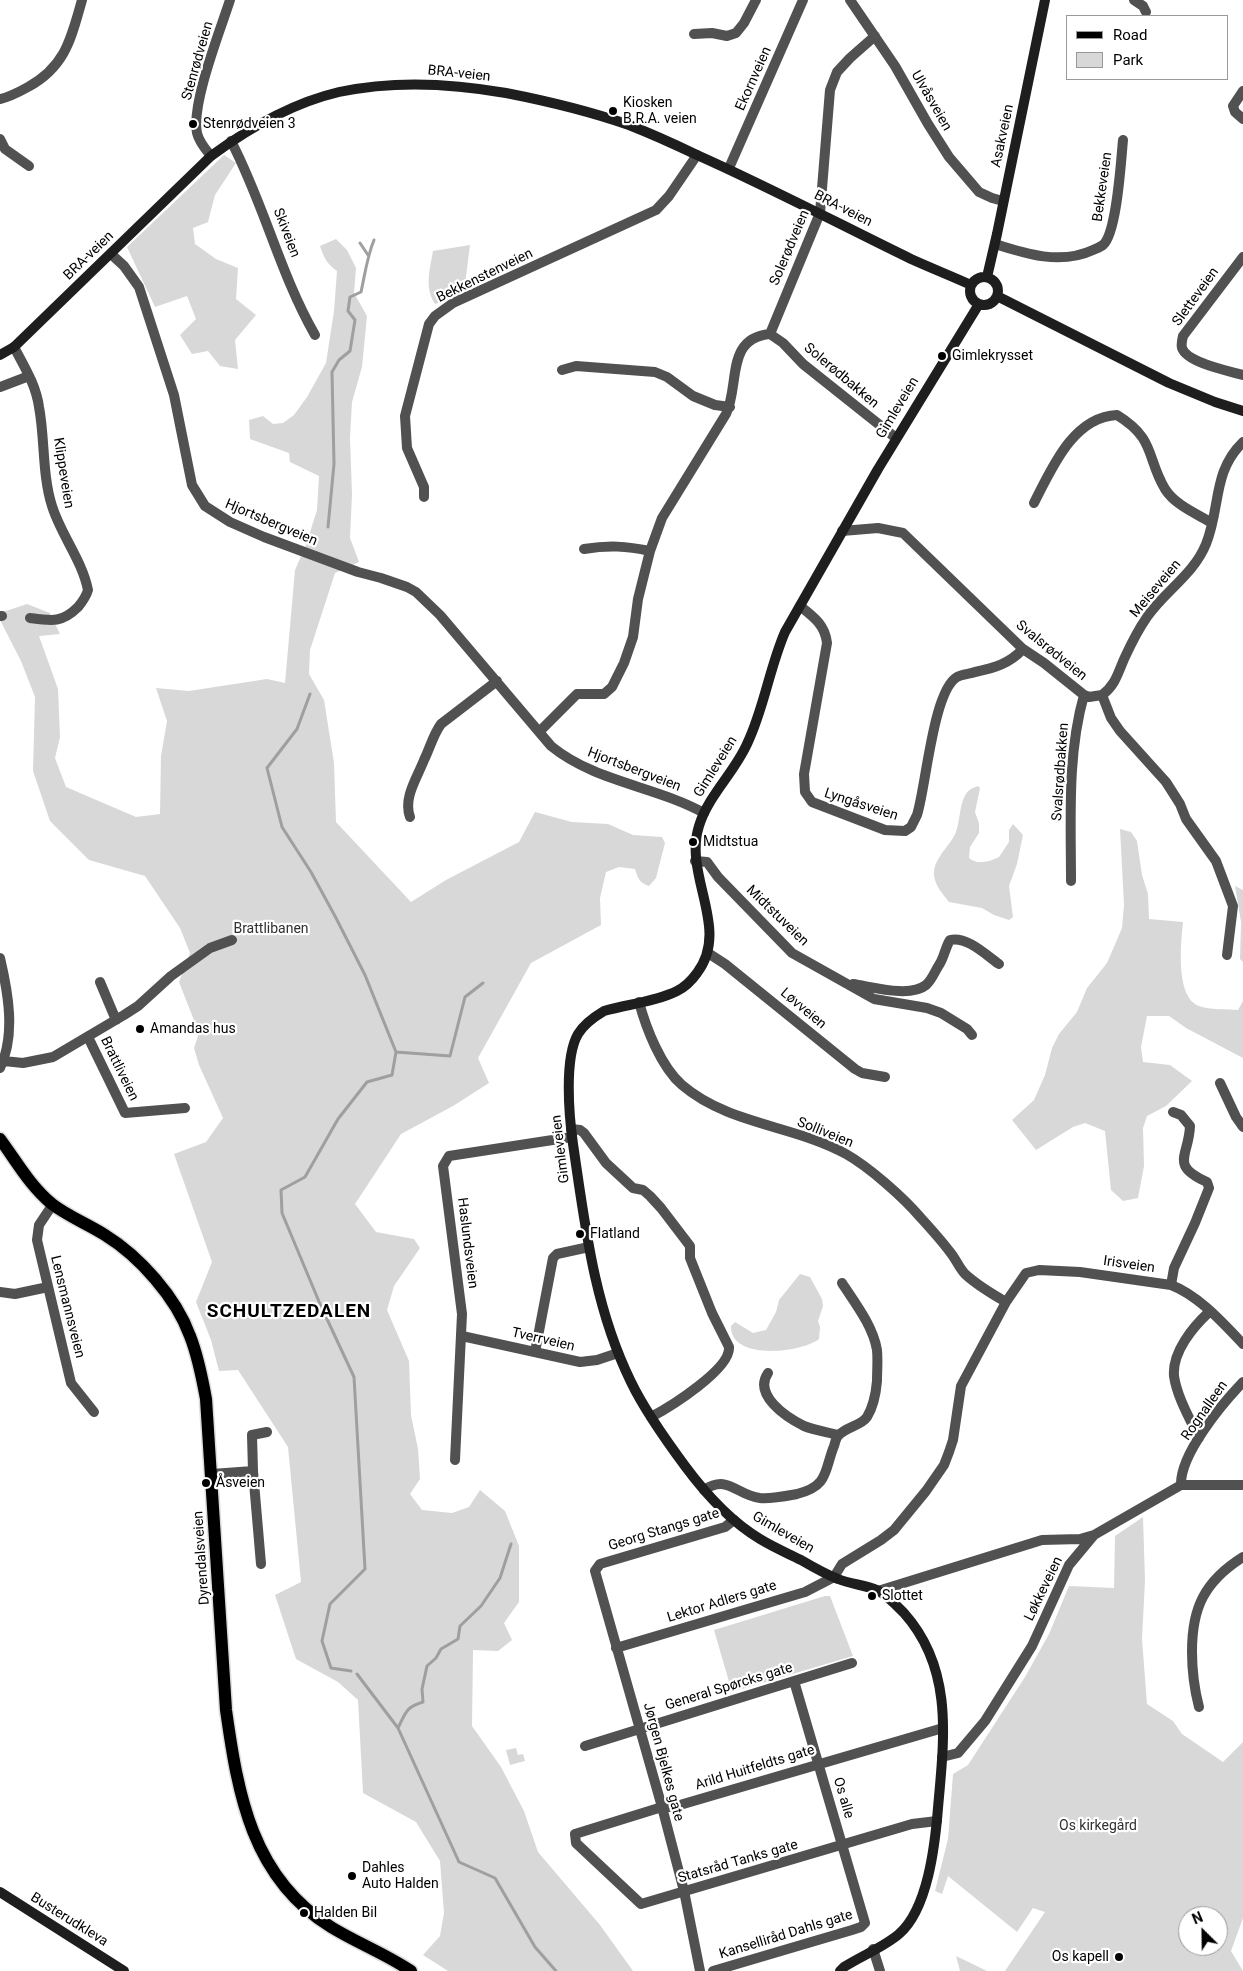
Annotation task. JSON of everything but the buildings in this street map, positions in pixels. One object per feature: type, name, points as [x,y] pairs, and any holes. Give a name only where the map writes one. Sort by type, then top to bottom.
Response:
[{"type":"main road","name":"Dyrendalsveien","points":[[0,1139],[30,1183],[52,1204],[80,1222],[104,1234],[131,1253],[164,1290],[190,1334],[199,1363],[206,1399],[226,1710],[233,1760],[245,1808],[258,1846],[287,1889],[316,1916],[332,1927],[411,1971]]},
{"type":"street","points":[[0,99],[17,93],[37,82],[56,66],[68,44],[82,0]]},
{"type":"street","name":"Stenrødveien","points":[[211,156],[198,135],[196,118],[207,71],[230,0]]},
{"type":"street","points":[[694,34],[712,33],[727,36],[736,33],[744,23],[756,0]]},
{"type":"street","name":"Ekornveien","points":[[729,168],[803,0]]},
{"type":"street","name":"Ulvåsveien","points":[[850,0],[875,36],[943,149],[979,192],[1003,201]]},
{"type":"street","name":"Asakveien","points":[[986,277],[995,244],[1045,0]]},
{"type":"street","points":[[1134,0],[1146,12]]},
{"type":"street","name":"Solerødveien","points":[[770,334],[820,213],[830,90],[837,72],[875,36]]},
{"type":"street","name":"BRA-veien","points":[[0,355],[14,348],[211,156],[231,141],[250,129],[293,108],[338,92],[385,85],[422,84],[474,87],[575,108],[628,125],[729,168],[912,259],[971,285]]},
{"type":"street","points":[[1243,91],[1233,106],[1235,112],[1243,118]]},
{"type":"street","points":[[0,139],[5,149],[29,166]]},
{"type":"street","name":"Bekkeveien","points":[[995,244],[1025,253],[1063,257],[1086,253],[1104,245],[1110,233],[1117,200],[1123,140]]},
{"type":"street","name":"Skiveien","points":[[231,141],[242,162],[269,228],[299,308],[315,335]]},
{"type":"street","name":"Bekkenstenveien","points":[[424,497],[424,487],[407,448],[405,416],[424,340],[435,316],[453,303],[656,210],[669,196],[697,155]]},
{"type":"street","name":"Hjortsbergveien","points":[[111,254],[124,266],[139,287],[174,395],[192,485],[205,506],[230,522],[264,537],[358,572],[407,587],[440,615],[551,746],[560,753],[587,768],[704,813]]},
{"type":"street","name":"Sletteveien","points":[[1243,257],[1183,336],[1181,346],[1194,360],[1243,375]]},
{"type":"street","points":[[986,277],[998,286],[997,296],[990,304],[978,304],[971,296],[971,285],[978,278],[986,277]]},
{"type":"street","points":[[997,296],[1169,383],[1243,411]]},
{"type":"street","name":"Gimleveien","points":[[840,1971],[857,1959],[889,1942],[911,1922],[925,1892],[937,1821],[942,1757],[943,1728],[938,1676],[926,1644],[908,1618],[878,1591],[851,1584],[834,1577],[758,1538],[734,1520],[704,1490],[686,1467],[636,1393],[618,1353],[599,1298],[589,1247],[572,1133],[569,1077],[571,1053],[578,1034],[584,1026],[604,1012],[666,996],[679,990],[692,979],[708,953],[711,931],[696,860],[696,836],[704,813],[748,743],[785,632],[896,438],[978,304]]},
{"type":"street","points":[[540,731],[577,694],[599,696],[612,687],[624,663],[633,637],[638,599],[650,551],[666,512],[730,406],[733,397],[736,362],[741,351],[755,337],[770,334]]},
{"type":"street","name":"Solerødbakken","points":[[770,334],[783,343],[803,364],[896,438]]},
{"type":"street","name":"Klippeveien","points":[[14,348],[29,376],[39,406],[51,504],[63,534],[84,574],[88,590],[82,602],[65,618],[53,620],[30,618]]},
{"type":"street","points":[[562,370],[576,366],[654,372],[667,377],[693,396],[716,405],[730,406]]},
{"type":"street","points":[[0,387],[29,376]]},
{"type":"street","points":[[1034,503],[1063,451],[1079,432],[1097,419],[1118,416],[1134,427],[1145,441],[1165,489],[1172,497],[1212,523]]},
{"type":"street","name":"Meiseveien","points":[[1102,695],[1114,683],[1146,618],[1188,573],[1200,557],[1212,523],[1223,470],[1233,452],[1243,442]]},
{"type":"street","name":"Svalsrødveien","points":[[842,532],[878,528],[903,533],[1023,649],[1084,695],[1089,697],[1102,695]]},
{"type":"street","points":[[584,549],[602,546],[621,546],[650,551]]},
{"type":"street","name":"Lyngåsveien","points":[[800,606],[824,628],[827,643],[804,774],[804,792],[812,802],[885,830],[905,831],[911,827],[916,815],[936,722],[945,691],[951,682],[958,676],[996,668],[1009,662],[1023,649]]},
{"type":"street","points":[[410,817],[408,811],[411,792],[434,733],[441,724],[497,681]]},
{"type":"street","name":"Svalsrødbakken","points":[[1071,881],[1070,796],[1077,719],[1084,695]]},
{"type":"street","points":[[1102,695],[1116,725],[1166,782],[1180,804],[1186,819],[1216,861],[1233,906],[1227,955]]},
{"type":"street","name":"Midtstuveien","points":[[696,860],[707,862],[718,877],[792,953],[874,999],[928,1008],[941,1013],[967,1029],[972,1035]]},
{"type":"street","name":"Midtstuveien","points":[[848,985],[884,990],[915,990],[921,988],[927,984],[941,963],[950,940],[957,939],[968,943],[999,964]]},
{"type":"street","name":"Brattliveien","points":[[2,1064],[23,1063],[53,1057],[138,1006],[171,976],[210,948],[232,940]]},
{"type":"street","name":"Løvveien","points":[[708,953],[725,964],[855,1070],[862,1073],[885,1076]]},
{"type":"street","points":[[0,958],[6,984],[9,1035],[2,1064]]},
{"type":"street","name":"Brattliveien","points":[[100,982],[116,1020]]},
{"type":"street","name":"Solliveien","points":[[640,1002],[642,1012],[664,1064],[670,1074],[684,1086],[706,1102],[730,1113],[847,1154],[887,1186],[918,1215],[951,1253],[964,1273],[1006,1302]]},
{"type":"street","name":"Brattliveien","points":[[88,1037],[126,1113],[185,1108]]},
{"type":"street","points":[[1220,1083],[1236,1117],[1243,1127]]},
{"type":"street","points":[[1171,1285],[1174,1268],[1209,1188],[1207,1182],[1188,1172],[1184,1164],[1184,1150],[1190,1126],[1181,1115],[1173,1112]]},
{"type":"street","points":[[572,1133],[580,1130],[584,1132],[606,1163],[633,1188],[643,1190],[662,1208],[690,1246],[690,1258],[712,1312],[730,1346],[730,1352],[726,1359],[696,1388],[670,1407],[651,1416]]},
{"type":"street","name":"Haslundsveien","points":[[455,1460],[462,1336],[461,1307],[443,1166],[449,1156],[572,1133]]},
{"type":"street","name":"Lensmannsveien","points":[[52,1204],[39,1225],[37,1240],[71,1383],[94,1412]]},
{"type":"street","points":[[535,1352],[553,1258],[557,1254],[589,1247]]},
{"type":"street","name":"Irisveien","points":[[834,1577],[842,1564],[894,1530],[926,1491],[944,1465],[953,1440],[961,1386],[1006,1302],[1026,1273],[1039,1270],[1080,1272],[1171,1285],[1188,1292],[1243,1344]]},
{"type":"street","points":[[704,1490],[717,1483],[726,1483],[743,1494],[761,1498],[786,1496],[809,1490],[821,1482],[828,1471],[838,1435],[866,1419],[872,1406],[876,1388],[877,1353],[874,1339],[862,1314],[842,1283]]},
{"type":"street","points":[[0,1292],[15,1294],[48,1286]]},
{"type":"street","points":[[1199,1438],[1182,1401],[1174,1375],[1178,1355],[1182,1347],[1192,1331],[1209,1312]]},
{"type":"street","name":"Tverrveien","points":[[462,1336],[580,1362],[597,1360],[618,1353]]},
{"type":"street","points":[[768,1373],[764,1379],[764,1388],[770,1400],[780,1411],[804,1426],[838,1435]]},
{"type":"street","name":"Rognalleen","points":[[1181,1485],[1181,1476],[1199,1438],[1227,1399],[1243,1382]]},
{"type":"street","points":[[261,1564],[253,1471],[252,1435],[267,1432]]},
{"type":"street","points":[[212,1474],[253,1471]]},
{"type":"street","points":[[1181,1485],[1243,1485]]},
{"type":"street","name":"Løkkeveien","points":[[942,1757],[958,1753],[985,1722],[1032,1646],[1069,1565],[1094,1536],[1181,1485]]},
{"type":"street","name":"Georg Stangs gate","points":[[600,1564],[717,1530],[734,1520]]},
{"type":"street","points":[[878,1591],[1042,1540],[1080,1539],[1094,1536]]},
{"type":"street","points":[[1199,1707],[1194,1689],[1192,1651],[1195,1625],[1201,1600],[1214,1581],[1230,1565],[1243,1557]]},
{"type":"street","name":"Jørgen Bjelkes gate","points":[[600,1564],[595,1571],[662,1807],[684,1892],[700,1971]]},
{"type":"street","name":"Lektor Adlers gate","points":[[616,1648],[805,1592],[834,1577]]},
{"type":"street","name":"General Spørcks gate","points":[[585,1746],[852,1663]]},
{"type":"street","name":"Os alle","points":[[794,1681],[865,1923]]},
{"type":"street","name":"Arild Huitfeldts gate","points":[[575,1834],[662,1807],[673,1807],[943,1728]]},
{"type":"street","name":"Statsråd Tanks gate","points":[[575,1834],[576,1843],[641,1904],[843,1846],[912,1824],[937,1821]]},
{"type":"street","name":"Busterudkleva","points":[[0,1892],[124,1971]]},
{"type":"street","name":"Kanselliråd Dahls gate","points":[[714,1971],[852,1930],[861,1927],[865,1923]]},
{"type":"street","points":[[873,1950],[880,1971]]},
{"type":"green space","points":[[224,155],[236,163],[215,195],[208,222],[193,228],[195,244],[216,259],[238,268],[236,299],[256,315],[235,340],[238,369],[220,366],[208,351],[192,354],[180,335],[196,319],[187,296],[155,307],[127,247]]},
{"type":"green space","name":"Brattlibanen","points":[[336,239],[347,250],[356,268],[354,293],[367,316],[362,367],[352,402],[350,438],[352,494],[350,538],[359,562],[335,573],[310,650],[309,674],[324,700],[334,763],[336,822],[411,902],[446,880],[519,842],[535,812],[572,822],[608,824],[633,835],[662,837],[665,843],[656,878],[649,886],[639,880],[635,869],[619,867],[606,872],[600,898],[601,925],[531,963],[478,1058],[489,1083],[453,1106],[401,1134],[355,1204],[376,1232],[414,1239],[420,1248],[394,1286],[387,1310],[409,1361],[411,1415],[418,1449],[420,1479],[410,1494],[422,1510],[452,1513],[469,1507],[480,1490],[505,1511],[519,1546],[519,1602],[504,1623],[512,1640],[498,1651],[473,1650],[472,1726],[501,1767],[524,1811],[538,1852],[600,1925],[633,1971],[448,1971],[423,1955],[440,1936],[444,1913],[440,1861],[416,1822],[363,1793],[358,1700],[338,1682],[296,1659],[275,1595],[301,1582],[288,1447],[238,1370],[219,1371],[211,1340],[196,1302],[212,1262],[174,1154],[206,1142],[223,1118],[199,1065],[194,1048],[199,1033],[179,982],[190,953],[180,928],[145,876],[89,860],[50,821],[33,771],[35,697],[21,661],[0,620],[0,613],[27,604],[50,613],[60,634],[39,636],[58,689],[60,737],[55,758],[66,787],[136,817],[160,814],[161,756],[167,721],[156,688],[189,691],[267,679],[285,683],[295,570],[306,545],[317,510],[319,476],[290,462],[289,453],[250,439],[249,420],[263,416],[273,424],[283,423],[294,415],[307,397],[326,363],[334,311],[337,271],[326,260],[320,246]]},
{"type":"green space","points":[[470,245],[466,293],[435,304],[429,285],[429,271],[433,251]]},
{"type":"green space","points":[[978,786],[980,788],[975,812],[979,823],[979,833],[970,847],[969,858],[976,862],[984,862],[999,857],[1009,842],[1009,830],[1013,824],[1023,835],[1017,864],[1009,886],[1013,917],[1009,920],[994,915],[982,908],[949,902],[936,883],[934,875],[940,855],[956,833],[963,799],[968,791]]},
{"type":"green space","points":[[1120,829],[1131,832],[1137,841],[1142,875],[1148,894],[1149,919],[1183,922],[1181,968],[1186,992],[1191,1001],[1199,1006],[1213,1009],[1238,1010],[1243,1001],[1243,1058],[1186,1028],[1169,1016],[1147,1016],[1141,1047],[1143,1062],[1170,1065],[1192,1081],[1166,1106],[1147,1116],[1143,1128],[1144,1166],[1138,1198],[1123,1201],[1111,1190],[1105,1131],[1085,1123],[1073,1127],[1036,1150],[1012,1120],[1034,1100],[1045,1075],[1052,1048],[1059,1034],[1077,1012],[1087,988],[1107,963],[1122,928],[1124,905]]},
{"type":"green space","points":[[1235,886],[1243,890],[1243,962],[1240,959],[1241,922]]},
{"type":"green space","points":[[800,1274],[810,1277],[822,1299],[823,1306],[818,1321],[820,1327],[819,1339],[798,1348],[783,1350],[768,1351],[742,1345],[734,1337],[731,1326],[735,1322],[753,1333],[766,1330],[776,1312],[779,1300]]},
{"type":"green space","name":"Os kirkegård","points":[[1143,1517],[1145,1581],[1142,1639],[1147,1704],[1173,1721],[1182,1734],[1223,1762],[1243,1742],[1243,1918],[1231,1951],[1243,1971],[1005,1971],[1045,1912],[1033,1908],[1017,1932],[948,1876],[942,1894],[935,1891],[948,1839],[953,1774],[968,1765],[1025,1677],[1049,1634],[1069,1586],[1114,1588],[1115,1536]]},
{"type":"green space","points":[[830,1596],[853,1656],[732,1692],[714,1630]]},
{"type":"green space","points":[[516,1748],[518,1755],[523,1754],[525,1761],[510,1765],[506,1750]]},
{"type":"green space","points":[[956,1956],[987,1971],[960,1971]]},
{"type":"waterway","points":[[328,527],[334,464],[332,372],[339,360],[350,351],[355,320],[348,311],[350,297],[361,292],[374,240]]},
{"type":"waterway","points":[[360,243],[368,255]]},
{"type":"waterway","points":[[310,694],[297,729],[267,768],[282,827],[311,872],[365,975],[396,1052]]},
{"type":"waterway","points":[[351,1671],[331,1668],[322,1641],[330,1604],[365,1569],[354,1377],[320,1304],[282,1213],[281,1190],[305,1177],[338,1119],[367,1082],[392,1075],[396,1052],[450,1056],[465,997],[483,983]]},
{"type":"waterway","points":[[398,1728],[407,1711],[423,1702],[422,1689],[427,1666],[436,1658],[441,1649],[458,1639],[460,1626],[481,1606],[500,1578],[511,1544]]},
{"type":"waterway","points":[[357,1674],[398,1728],[459,1862],[495,1878],[535,1947],[556,1971]]},
{"type":"place","name":"Kiosken B.R.A. veien","points":[[613,111]]},
{"type":"place","name":"Stenrødveien 3","points":[[193,124]]},
{"type":"place","name":"Gimlekrysset","points":[[942,356]]},
{"type":"place","name":"Midtstua","points":[[693,842]]},
{"type":"place","name":"Amandas hus","points":[[140,1029]]},
{"type":"place","name":"Flatland","points":[[580,1234]]},
{"type":"place","name":"Åsveien","points":[[206,1483]]},
{"type":"place","name":"Slottet","points":[[872,1596]]},
{"type":"place","name":"Dahles Auto Halden","points":[[352,1876]]},
{"type":"place","name":"Halden Bil","points":[[304,1913]]},
{"type":"place","name":"Os kapell","points":[[1119,1957]]},
{"type":"district","name":"SCHULTZEDALEN","points":[[289,1312]]}]
